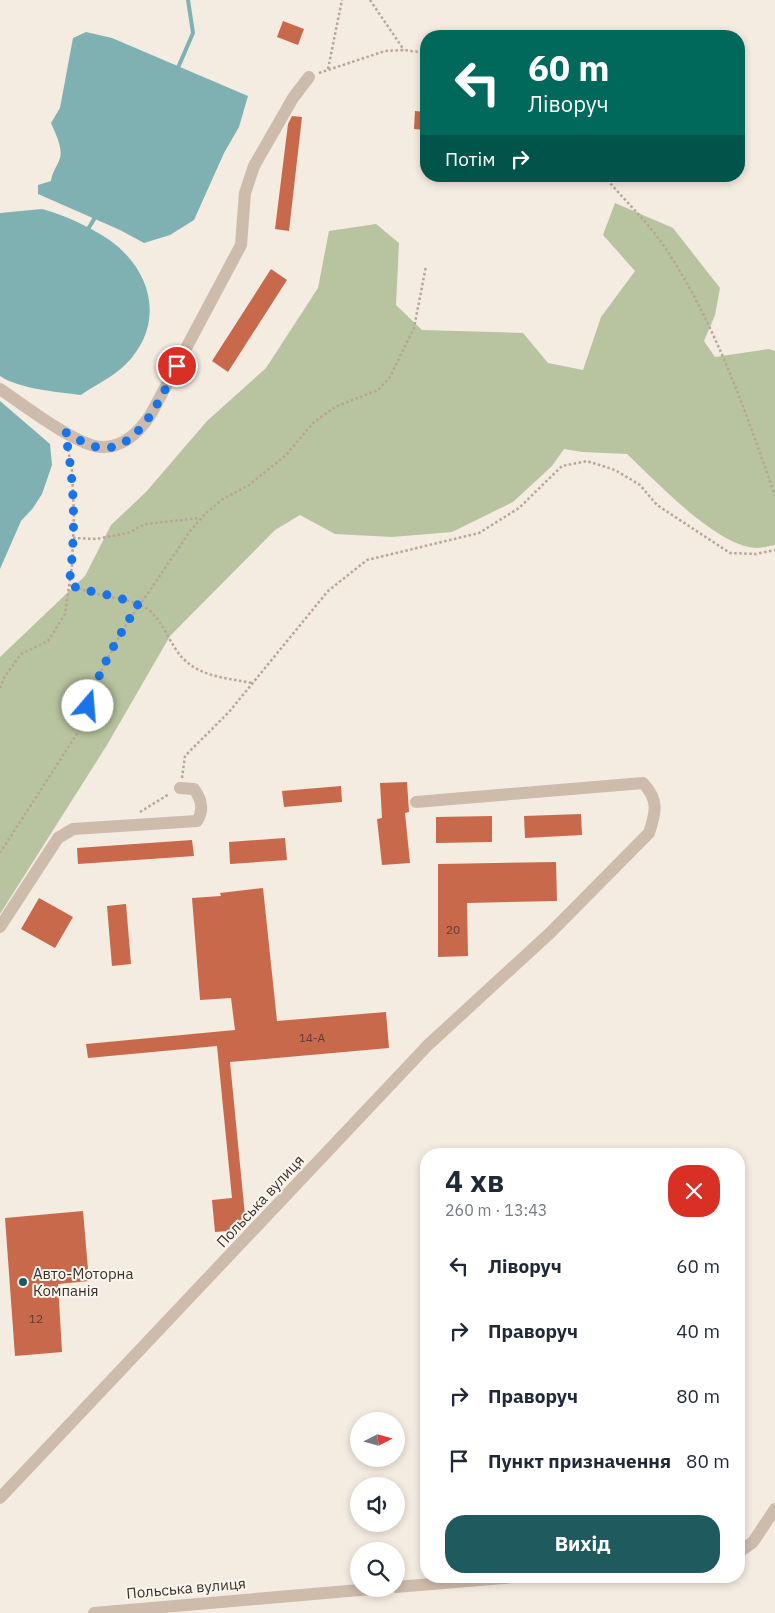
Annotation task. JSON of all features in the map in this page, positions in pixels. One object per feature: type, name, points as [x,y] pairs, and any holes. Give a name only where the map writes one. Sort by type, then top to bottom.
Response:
[{"type":"street","points":[[0,389],[65,432],[101,448],[115,445],[130,438],[141,429],[152,414],[241,245],[245,193],[254,166],[293,98],[310,77]]},
{"type":"street","name":"Польська вулиця","points":[[0,1498],[428,1045],[550,933],[649,833],[655,813],[652,793],[643,783],[416,802]]},
{"type":"street","points":[[0,927],[58,838],[74,829],[197,821],[202,814],[200,798],[194,789],[180,788]]},
{"type":"street","points":[[745,1548],[753,1542],[775,1509]]},
{"type":"street","points":[[405,1586],[444,1583]]},
{"type":"street","name":"Польська вулиця","points":[[94,1613],[350,1591]]},
{"type":"path","points":[[328,69],[342,0]]},
{"type":"path","points":[[370,0],[404,50]]},
{"type":"path","points":[[310,77],[328,69],[346,65],[385,51],[404,50],[420,53]]},
{"type":"path","points":[[609,182],[667,250],[706,318],[754,434],[775,496]]},
{"type":"path","points":[[0,853],[82,726],[94,685],[122,630],[138,605],[154,586],[175,551],[202,518],[223,499],[248,485],[286,456],[314,422],[343,403],[378,390],[390,377],[414,328],[426,266]]},
{"type":"path","points":[[0,688],[5,676],[22,654],[48,641],[65,614],[72,538],[72,471],[65,432]]},
{"type":"path","points":[[117,826],[180,788],[185,756],[228,712],[328,591],[367,560],[479,534],[518,508],[562,466],[587,462],[615,470],[640,485],[657,505],[730,553],[756,554],[775,550]]},
{"type":"path","points":[[72,538],[96,539],[128,533],[145,524],[202,518]]},
{"type":"path","points":[[69,585],[98,594],[119,597],[148,610],[165,631],[176,650],[198,671],[221,679],[252,683]]},
{"type":"green space","points":[[615,203],[673,228],[720,288],[715,315],[704,341],[715,357],[769,349],[775,351],[775,545],[756,548],[740,544],[723,536],[687,510],[627,454],[582,452],[564,449],[552,466],[513,502],[452,532],[392,537],[335,534],[300,515],[275,530],[170,636],[107,745],[0,914],[0,657],[85,576],[111,525],[146,492],[207,421],[266,368],[318,288],[329,231],[376,224],[399,243],[396,305],[422,330],[523,333],[548,363],[583,370],[601,317],[635,271],[603,235]]},
{"type":"water","points":[[86,32],[112,38],[248,96],[239,127],[224,153],[194,220],[170,235],[144,243],[120,230],[38,194],[38,185],[51,181],[60,158],[60,145],[51,123],[60,108],[73,38]]},
{"type":"water","points":[[42,209],[84,225],[108,239],[135,266],[144,282],[149,299],[150,316],[146,333],[138,349],[125,365],[81,395],[28,387],[0,376],[0,213]]},
{"type":"water","points":[[0,401],[50,444],[52,465],[42,494],[21,521],[0,569]]},
{"type":"building","points":[[283,21],[304,29],[298,45],[277,37]]},
{"type":"building","points":[[415,111],[420,111],[420,130],[414,129]]},
{"type":"building","points":[[292,116],[302,117],[289,231],[275,229],[288,124]]},
{"type":"building","points":[[271,269],[287,280],[228,372],[212,361]]},
{"type":"building","points":[[407,782],[409,812],[405,813],[410,863],[382,865],[377,819],[382,818],[380,783]]},
{"type":"building","points":[[341,786],[342,802],[284,807],[282,791]]},
{"type":"building","points":[[581,814],[582,835],[525,838],[524,816]]},
{"type":"building","points":[[492,816],[492,842],[436,843],[436,817]]},
{"type":"building","points":[[285,838],[287,860],[230,864],[229,842]]},
{"type":"building","points":[[192,840],[194,856],[78,864],[77,848]]},
{"type":"building","points":[[556,862],[557,901],[467,903],[468,956],[438,957],[438,864]]},
{"type":"building","points":[[263,888],[277,1021],[386,1012],[389,1048],[230,1062],[246,1226],[242,1230],[215,1232],[212,1200],[232,1198],[217,1046],[88,1058],[86,1044],[235,1030],[231,998],[200,1000],[192,898],[221,896],[220,893]]},
{"type":"building","points":[[39,898],[73,917],[55,948],[21,929]]},
{"type":"building","points":[[126,904],[131,964],[112,966],[107,906]]},
{"type":"building","points":[[83,1211],[89,1281],[58,1284],[62,1352],[15,1356],[5,1218]]},
{"type":"waterway","points":[[177,70],[193,33],[188,0]]},
{"type":"waterway","points":[[85,234],[96,216]]},
{"type":"place","name":"Авто-Моторна Компанія","points":[[23,1282]]},
{"type":"route","points":[[88,706],[94,685],[122,630],[138,605],[119,597],[105,596],[69,585],[72,566],[74,515],[72,471],[65,432],[101,448],[115,445],[130,438],[141,429],[152,414],[177,366]]}]
